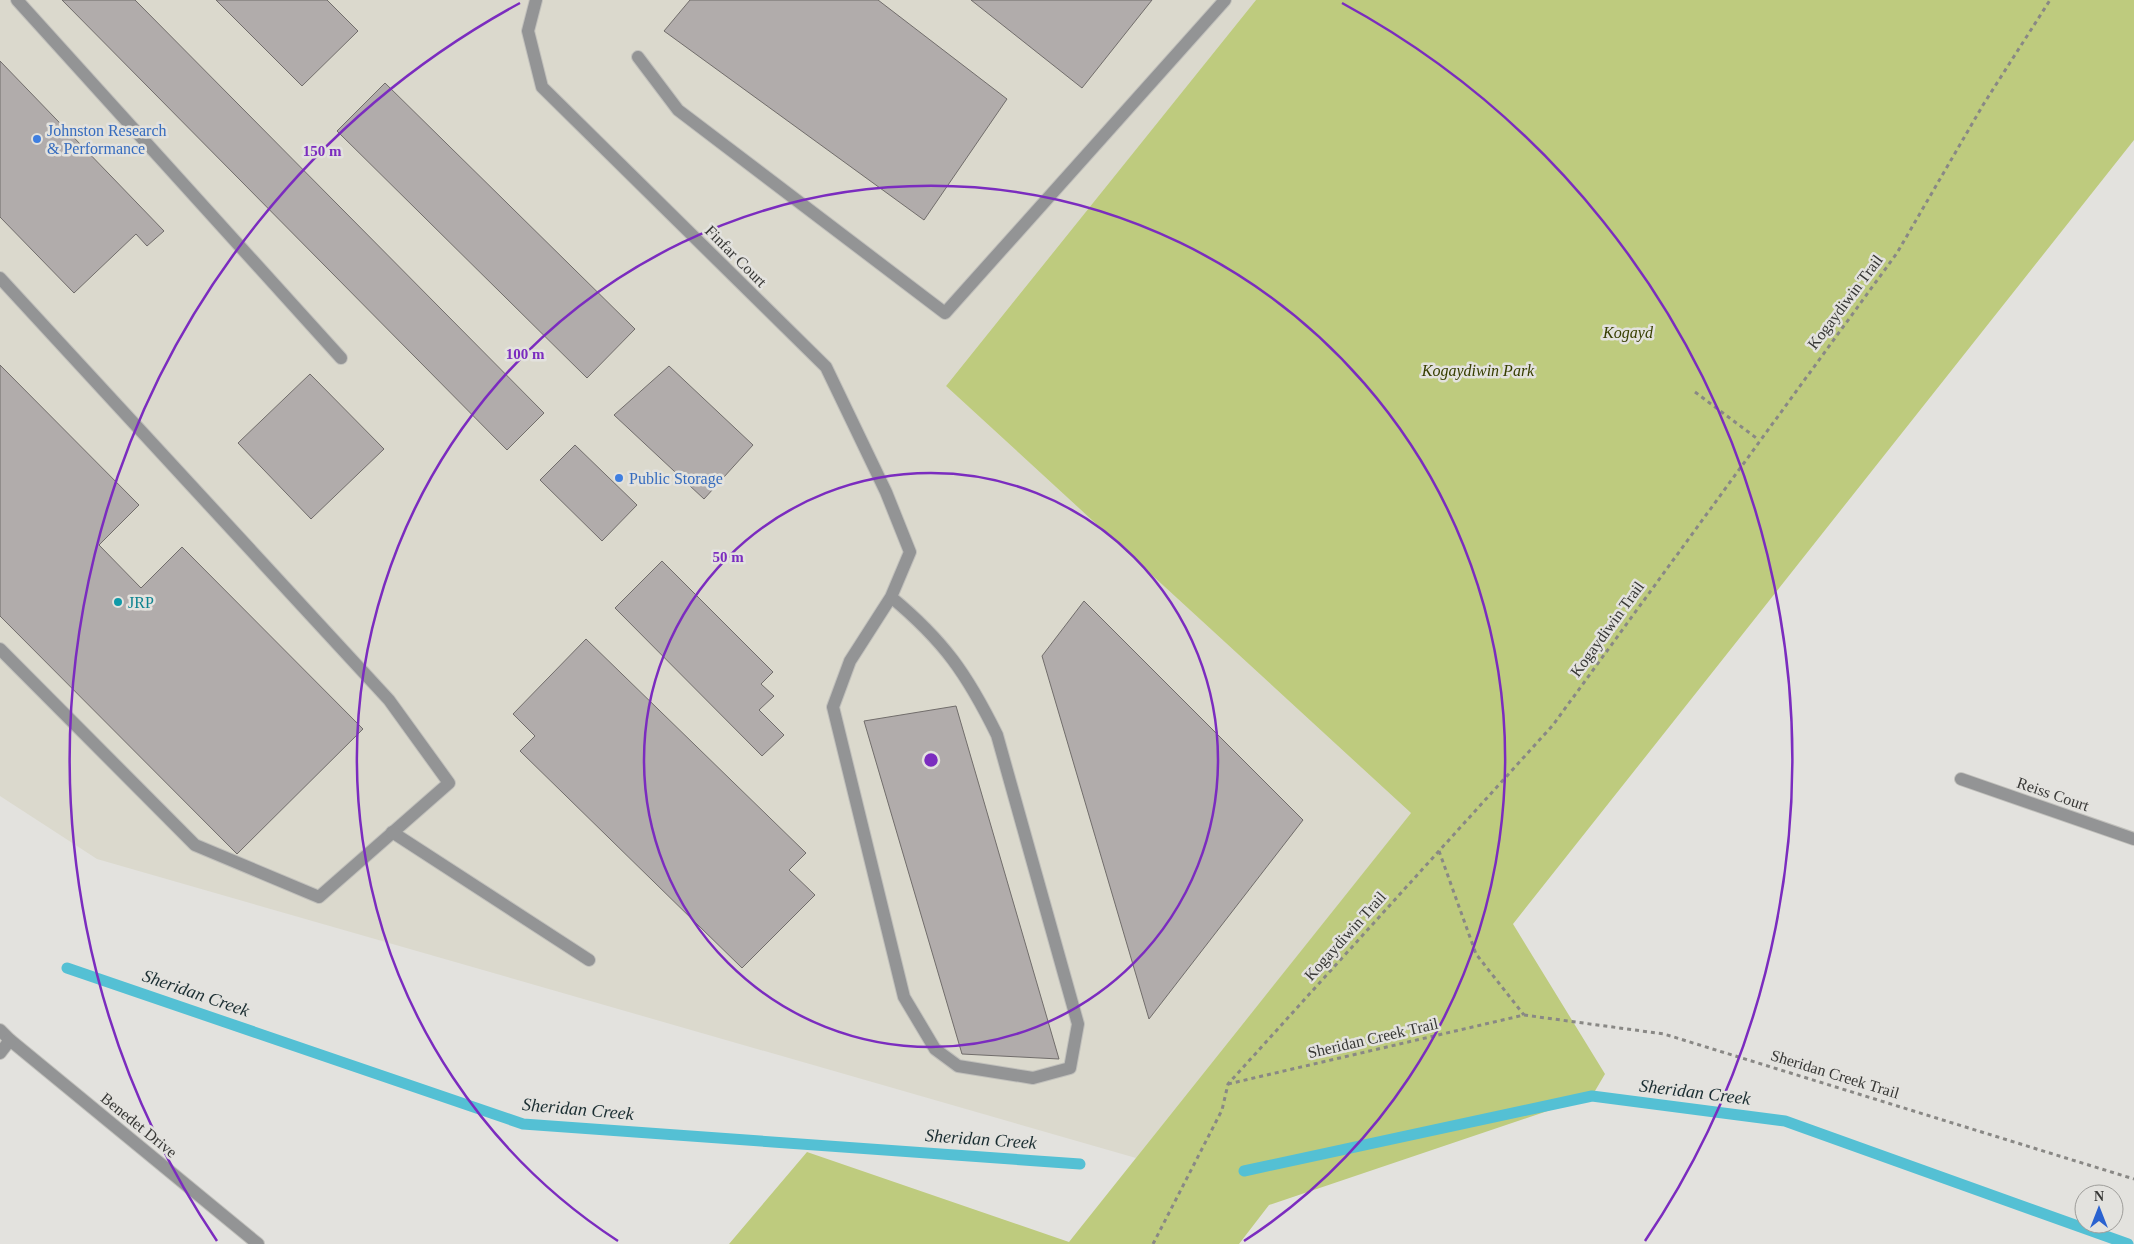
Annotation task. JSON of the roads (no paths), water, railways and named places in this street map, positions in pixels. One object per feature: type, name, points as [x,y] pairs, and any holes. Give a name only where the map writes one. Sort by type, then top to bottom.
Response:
[{"type":"street","points":[[17,0],[341,358]]},
{"type":"street","name":"Finfar Court","points":[[536,0],[528,31],[542,87],[826,367],[886,492],[910,552],[891,597]]},
{"type":"street","points":[[638,57],[678,110],[945,312],[1225,0]]},
{"type":"street","points":[[0,278],[389,700],[449,783],[319,897],[195,845],[0,649]]},
{"type":"street","points":[[891,597],[922,622],[948,651],[976,693],[997,735],[1078,1024],[1070,1068],[1032,1078],[958,1066],[935,1049],[904,997],[833,707],[850,661],[891,597]]},
{"type":"street","name":"Reiss Court","points":[[1961,779],[2134,839]]},
{"type":"street","points":[[392,832],[589,960]]},
{"type":"street","name":"Benedet Drive","points":[[0,1030],[258,1244]]},
{"type":"street","points":[[0,1053],[10,1040]]},
{"type":"waterway","name":"Sheridan Creek","points":[[67,968],[523,1124],[1080,1164]]},
{"type":"waterway","name":"Sheridan Creek","points":[[1244,1171],[1592,1096],[1785,1121],[2128,1244]]},
{"type":"place","name":"Johnston Research & Performance","points":[[37,139]]},
{"type":"place","name":"Public Storage","points":[[619,478]]},
{"type":"place","name":"JRP","points":[[118,602]]},
{"type":"park label","name":"Kogayd","points":[[1628,332]]},
{"type":"park label","name":"Kogaydiwin Park","points":[[1478,370]]}]
